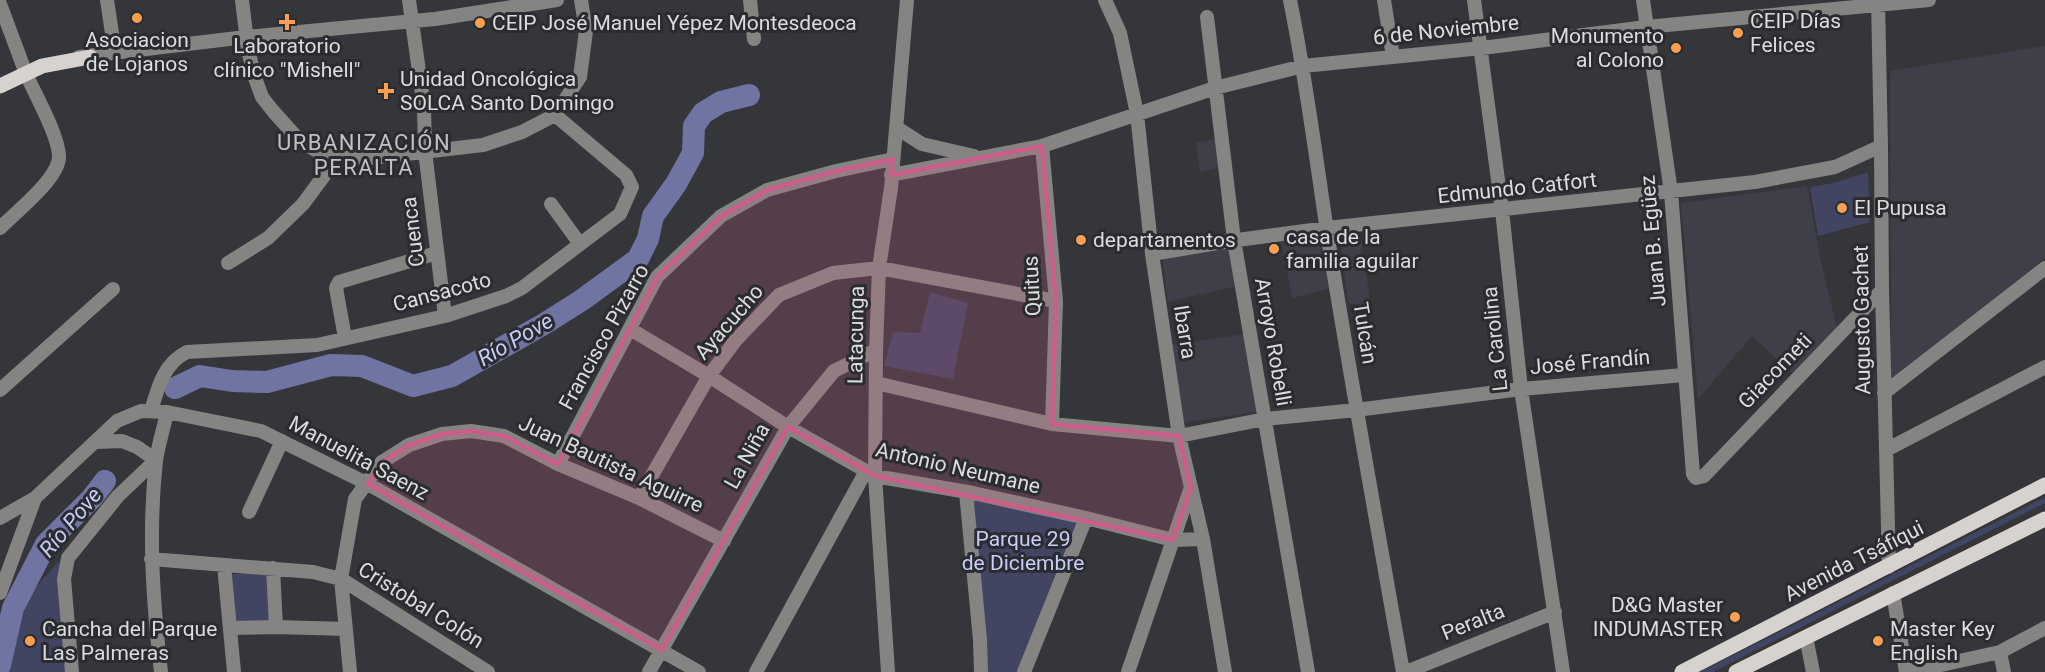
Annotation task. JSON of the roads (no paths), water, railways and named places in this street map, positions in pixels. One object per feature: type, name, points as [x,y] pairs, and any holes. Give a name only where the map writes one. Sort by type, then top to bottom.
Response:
[{"type":"main road","points":[[0,86],[42,66],[90,57]]},
{"type":"main road","name":"Avenida Tsáfiqui","points":[[1682,672],[2045,485]]},
{"type":"main road","points":[[1736,672],[2045,519]]},
{"type":"street","points":[[107,0],[116,53]]},
{"type":"street","points":[[242,0],[246,37],[255,78],[262,97],[298,140],[337,158],[372,158],[483,145],[522,132],[555,115],[580,76],[586,32],[581,0]]},
{"type":"street","name":"Cuenca","points":[[409,0],[424,106],[425,151],[445,316]]},
{"type":"street","points":[[0,86],[26,73],[90,57],[246,37],[412,22],[557,0]]},
{"type":"street","points":[[750,0],[754,39]]},
{"type":"street","name":"Latacunga","points":[[888,672],[871,473],[879,268],[897,128],[907,0]]},
{"type":"street","name":"Ibarra","points":[[1105,0],[1120,33],[1137,114],[1152,254],[1179,436],[1203,539],[1225,672]]},
{"type":"street","name":"Tulcán","points":[[1290,0],[1303,66],[1356,410],[1405,672]]},
{"type":"street","points":[[1384,0],[1393,57]]},
{"type":"street","name":"La Carolina","points":[[1474,0],[1502,210],[1521,389],[1563,672]]},
{"type":"street","name":"Juan B. Egüez","points":[[1643,0],[1671,192],[1684,375],[1693,474],[1696,478]]},
{"type":"street","name":"6 de Noviembre","points":[[891,175],[1042,146],[1215,88],[1303,66],[1482,48],[1646,27],[1878,3],[1929,0]]},
{"type":"street","name":"Augusto Gachet","points":[[1878,3],[1889,567]]},
{"type":"street","points":[[0,4],[53,135],[59,159],[49,179],[0,228]]},
{"type":"street","name":"Arroyo Robelli","points":[[1207,17],[1234,240],[1308,672]]},
{"type":"street","name":"Cansacoto","points":[[151,411],[171,363],[188,352],[317,345],[445,316],[506,296],[522,288],[620,214],[632,188],[626,175],[555,115]]},
{"type":"street","name":"6 de Noviembre","points":[[897,128],[922,144],[979,157]]},
{"type":"street","name":"Quitus","points":[[1042,146],[1056,301],[1052,424]]},
{"type":"street","name":"Edmundo Catfort","points":[[1152,254],[1327,228],[1755,182],[1835,167],[1881,146]]},
{"type":"street","points":[[228,263],[268,238],[303,204],[337,158]]},
{"type":"street","name":"Francisco Pizarro","points":[[558,464],[657,277],[721,216],[767,190],[836,171],[893,159]]},
{"type":"street","points":[[551,204],[580,244]]},
{"type":"street","points":[[345,338],[336,288],[339,282],[437,254]]},
{"type":"street","name":"Ayacucho","points":[[639,498],[709,376],[735,341],[778,295],[833,273],[879,268],[1056,301]]},
{"type":"street","points":[[1884,393],[2043,274]]},
{"type":"street","points":[[0,389],[112,289]]},
{"type":"street","name":"Giacometi","points":[[1696,478],[1704,476],[1882,290]]},
{"type":"street","name":"Antonio Neumane","points":[[630,329],[788,427],[871,473],[1086,518],[1173,540],[1203,539]]},
{"type":"street","name":"La Niña","points":[[649,672],[788,427],[834,371],[876,350]]},
{"type":"street","points":[[1886,450],[2045,367]]},
{"type":"street","name":"José Frandín","points":[[1179,436],[1265,419],[1521,389],[1684,375]]},
{"type":"street","points":[[876,383],[1052,424],[1179,436]]},
{"type":"street","name":"Manuelita Saenz","points":[[0,518],[35,498],[117,421],[141,411],[167,412],[261,431],[368,484],[699,672]]},
{"type":"street","points":[[161,672],[154,617],[151,559],[156,460],[167,412]]},
{"type":"street","name":"Juan Bautista Aguirre","points":[[350,672],[341,579],[355,499],[382,462],[409,445],[442,434],[471,431],[504,436],[558,464],[639,498],[724,541]]},
{"type":"street","points":[[96,442],[122,441],[137,447],[156,460]]},
{"type":"street","points":[[249,512],[282,441]]},
{"type":"street","points":[[72,672],[64,579],[68,558],[118,496],[156,460]]},
{"type":"street","points":[[756,672],[871,473]]},
{"type":"street","points":[[1128,672],[1191,488]]},
{"type":"street","points":[[966,492],[981,672]]},
{"type":"street","points":[[0,593],[35,498]]},
{"type":"street","points":[[1024,672],[1086,518]]},
{"type":"street","name":"Cristobal Colón","points":[[151,559],[313,572],[341,579],[488,672]]},
{"type":"street","points":[[224,565],[234,672]]},
{"type":"street","points":[[273,568],[276,627]]},
{"type":"street","points":[[1893,593],[1907,672],[2000,652],[2045,628]]},
{"type":"street","name":"Peralta","points":[[1405,672],[1555,612]]},
{"type":"street","points":[[230,628],[346,629]]},
{"type":"street","points":[[1806,637],[1813,672]]},
{"type":"street","points":[[2000,652],[2004,672]]},
{"type":"street","points":[[1135,657],[1137,672]]},
{"type":"waterway","name":"Río Pove","points":[[175,388],[200,376],[232,381],[267,382],[331,365],[362,366],[413,386],[452,376],[544,324],[582,300],[638,259],[648,239],[653,216],[676,184],[693,153],[694,126],[703,113],[721,102],[749,95]]},
{"type":"waterway","name":"Río Pove","points":[[0,665],[13,608],[46,544],[92,498],[105,481]]},
{"type":"place","name":"Asociacion de Lojanos","points":[[137,18]]},
{"type":"place","name":"Laboratorio clínico \"Mishell\"","points":[[287,22]]},
{"type":"place","name":"CEIP José Manuel Yépez Montesdeoca","points":[[480,23]]},
{"type":"place","name":"CEIP Días Felices","points":[[1738,33]]},
{"type":"place","name":"Monumento al Colono","points":[[1676,48]]},
{"type":"place","name":"Unidad Oncológica SOLCA Santo Domingo","points":[[386,91]]},
{"type":"place","name":"El Pupusa","points":[[1842,208]]},
{"type":"place","name":"departamentos","points":[[1081,240]]},
{"type":"place","name":"casa de la familia aguilar","points":[[1274,249]]},
{"type":"place","name":"D&G Master INDUMASTER","points":[[1735,617]]},
{"type":"place","name":"Cancha del Parque Las Palmeras","points":[[30,641]]},
{"type":"place","name":"Master Key English","points":[[1878,641]]},
{"type":"district","name":"URBANIZACIÓN PERALTA","points":[[364,154]]},
{"type":"park label","name":"Parque 29 de Diciembre","points":[[1023,551]]}]
